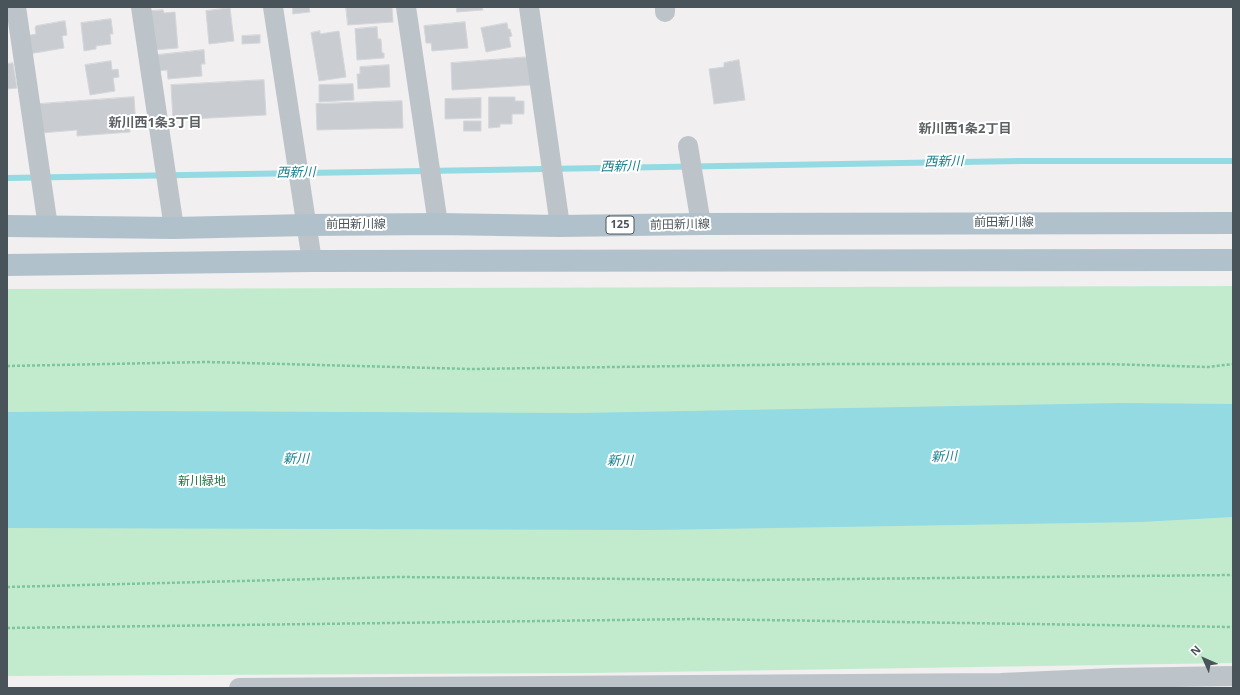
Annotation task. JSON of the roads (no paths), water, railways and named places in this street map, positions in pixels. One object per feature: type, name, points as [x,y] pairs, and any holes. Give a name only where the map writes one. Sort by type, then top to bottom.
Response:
[{"type":"main road","name":"前田新川線","points":[[7,226],[174,228],[438,224],[560,226],[701,224],[1233,223]]},
{"type":"main road","points":[[7,265],[312,261],[1233,260]]},
{"type":"street","points":[[16,7],[48,226]]},
{"type":"street","points":[[141,7],[174,228]]},
{"type":"street","points":[[273,7],[312,261]]},
{"type":"street","points":[[406,7],[438,224]]},
{"type":"street","points":[[528,7],[560,226]]},
{"type":"street","points":[[688,146],[701,224]]},
{"type":"street","points":[[239,688],[1001,686],[1228,680]]},
{"type":"water","name":"新川","points":[[1121,403],[1233,404],[1233,517],[1141,522],[654,530],[7,528],[7,412],[133,411],[578,413]]},
{"type":"waterway","name":"西新川","points":[[7,178],[1021,161],[1233,161]]},
{"type":"district","name":"新川西1条3丁目","points":[[155,123]]},
{"type":"district","name":"新川西1条2丁目","points":[[965,129]]},
{"type":"park label","name":"新川緑地","points":[[202,482]]}]
